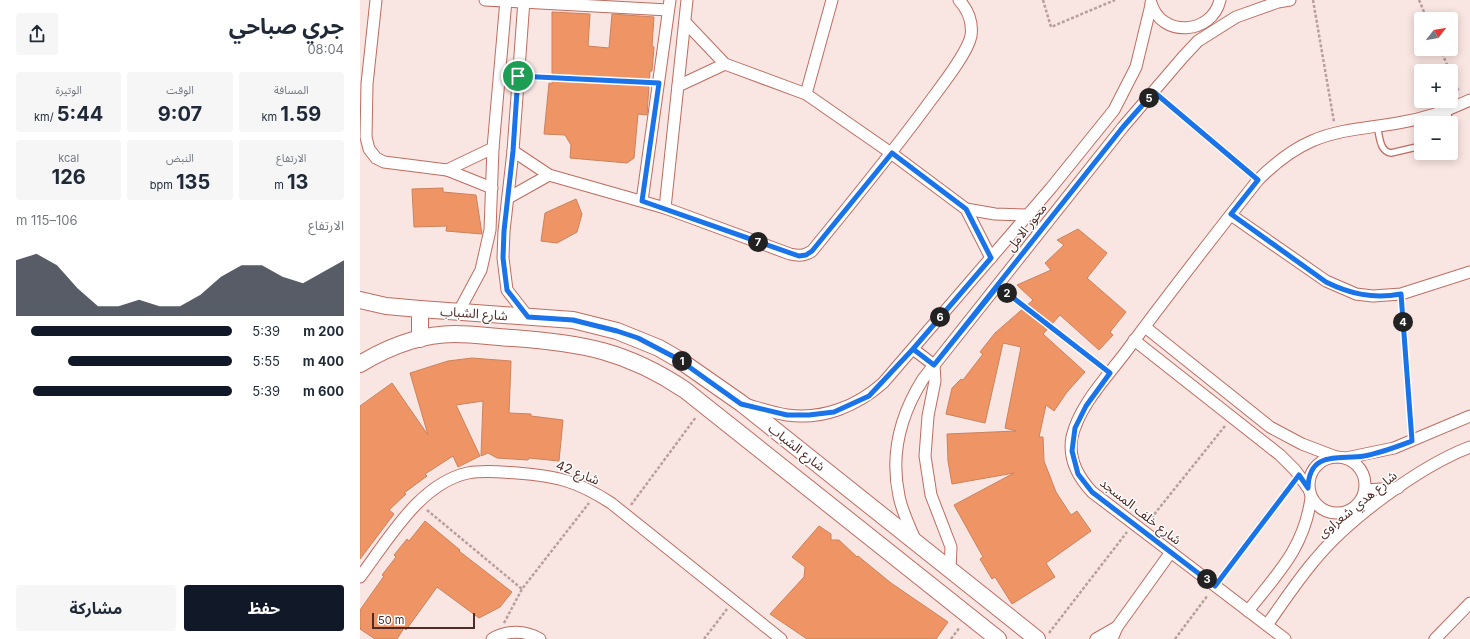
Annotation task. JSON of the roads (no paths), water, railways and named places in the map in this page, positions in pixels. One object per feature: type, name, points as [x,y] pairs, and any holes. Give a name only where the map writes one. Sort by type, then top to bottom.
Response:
[{"type":"street","points":[[376,0],[366,84],[366,138],[369,150],[376,158],[384,162],[447,170],[492,188]]},
{"type":"street","points":[[485,0],[669,5],[642,201]]},
{"type":"street","points":[[459,311],[481,270],[490,230],[493,148],[506,0]]},
{"type":"street","points":[[665,208],[687,0]]},
{"type":"street","points":[[806,94],[832,0]]},
{"type":"street","points":[[513,151],[549,175],[665,208],[790,254],[799,256],[806,255],[812,251],[892,153],[954,68],[970,37],[972,23],[965,7],[959,0]]},
{"type":"street","points":[[1198,41],[1220,0]]},
{"type":"street","name":"محور الامل","points":[[916,542],[899,497],[896,479],[897,444],[901,427],[911,399],[923,379],[1123,127],[1154,92],[1182,56],[1198,41],[1236,17],[1271,4],[1290,0]]},
{"type":"street","points":[[524,1],[513,151],[504,231],[505,281],[507,290],[528,317]]},
{"type":"street","points":[[1151,2],[1156,15],[1164,22],[1174,27],[1196,27],[1210,19],[1236,17]]},
{"type":"street","name":"محور الامل","points":[[741,404],[787,415],[809,415],[834,412],[869,396],[913,349],[991,258],[1114,110],[1136,67],[1151,2]]},
{"type":"street","points":[[685,22],[725,64],[806,94],[892,153],[966,209],[991,258]]},
{"type":"street","points":[[678,86],[725,64]]},
{"type":"street","name":"شارع خلف المسجد","points":[[1285,639],[1138,527],[1085,484],[1074,463],[1072,439],[1080,417],[1134,340],[1258,180],[1279,161],[1298,148],[1336,133],[1422,118],[1447,110],[1467,101]]},
{"type":"street","points":[[447,170],[493,148]]},
{"type":"street","points":[[508,198],[549,175]]},
{"type":"street","points":[[966,209],[995,214],[1027,215]]},
{"type":"street","points":[[1231,214],[1326,282],[1340,289],[1373,296],[1401,294],[1470,272]]},
{"type":"street","points":[[490,230],[504,231]]},
{"type":"street","name":"شارع الشباب","points":[[360,300],[386,306],[581,322],[638,338],[678,359],[741,404],[1037,639]]},
{"type":"street","points":[[420,309],[420,339]]},
{"type":"street","points":[[1145,327],[1270,427],[1286,437],[1353,462],[1361,471],[1365,482],[1365,490],[1360,501],[1352,510],[1348,526]]},
{"type":"street","name":"شارع الشباب","points":[[360,364],[383,352],[420,339],[455,334],[557,342],[603,350],[632,360],[666,377],[705,406],[998,639]]},
{"type":"street","points":[[1134,340],[1280,455],[1299,475],[1310,493],[1324,511],[1334,514],[1352,510]]},
{"type":"street","points":[[913,349],[934,365],[936,381],[928,416],[925,456],[931,495],[951,547],[950,570],[936,589]]},
{"type":"street","points":[[726,423],[741,404]]},
{"type":"street","name":"شارع هدي شعراوى","points":[[1341,457],[1378,453],[1412,441],[1470,416]]},
{"type":"street","name":"شارع هدي شعراوى","points":[[1267,625],[1314,561],[1348,526],[1398,488],[1430,467],[1470,447]]},
{"type":"street","points":[[1310,493],[1308,480],[1315,466],[1328,458],[1341,457]]},
{"type":"street","name":"شارع 42","points":[[360,577],[418,503],[441,484],[468,473],[482,471],[548,475],[565,480],[597,494],[625,514],[781,639]]},
{"type":"street","points":[[1365,490],[1398,488]]},
{"type":"street","name":"شارع هدي شعراوى","points":[[1248,611],[1292,555],[1300,542],[1306,528],[1310,493]]},
{"type":"street","points":[[1112,639],[1117,627],[1171,552]]},
{"type":"street","points":[[1435,639],[1470,603]]},
{"type":"street","points":[[1096,639],[1117,627]]},
{"type":"street","points":[[495,637],[510,632],[522,632],[540,639]]},
{"type":"lane","points":[[1447,110],[1448,116]]},
{"type":"lane","points":[[1377,126],[1382,148],[1388,153],[1414,147]]}]
